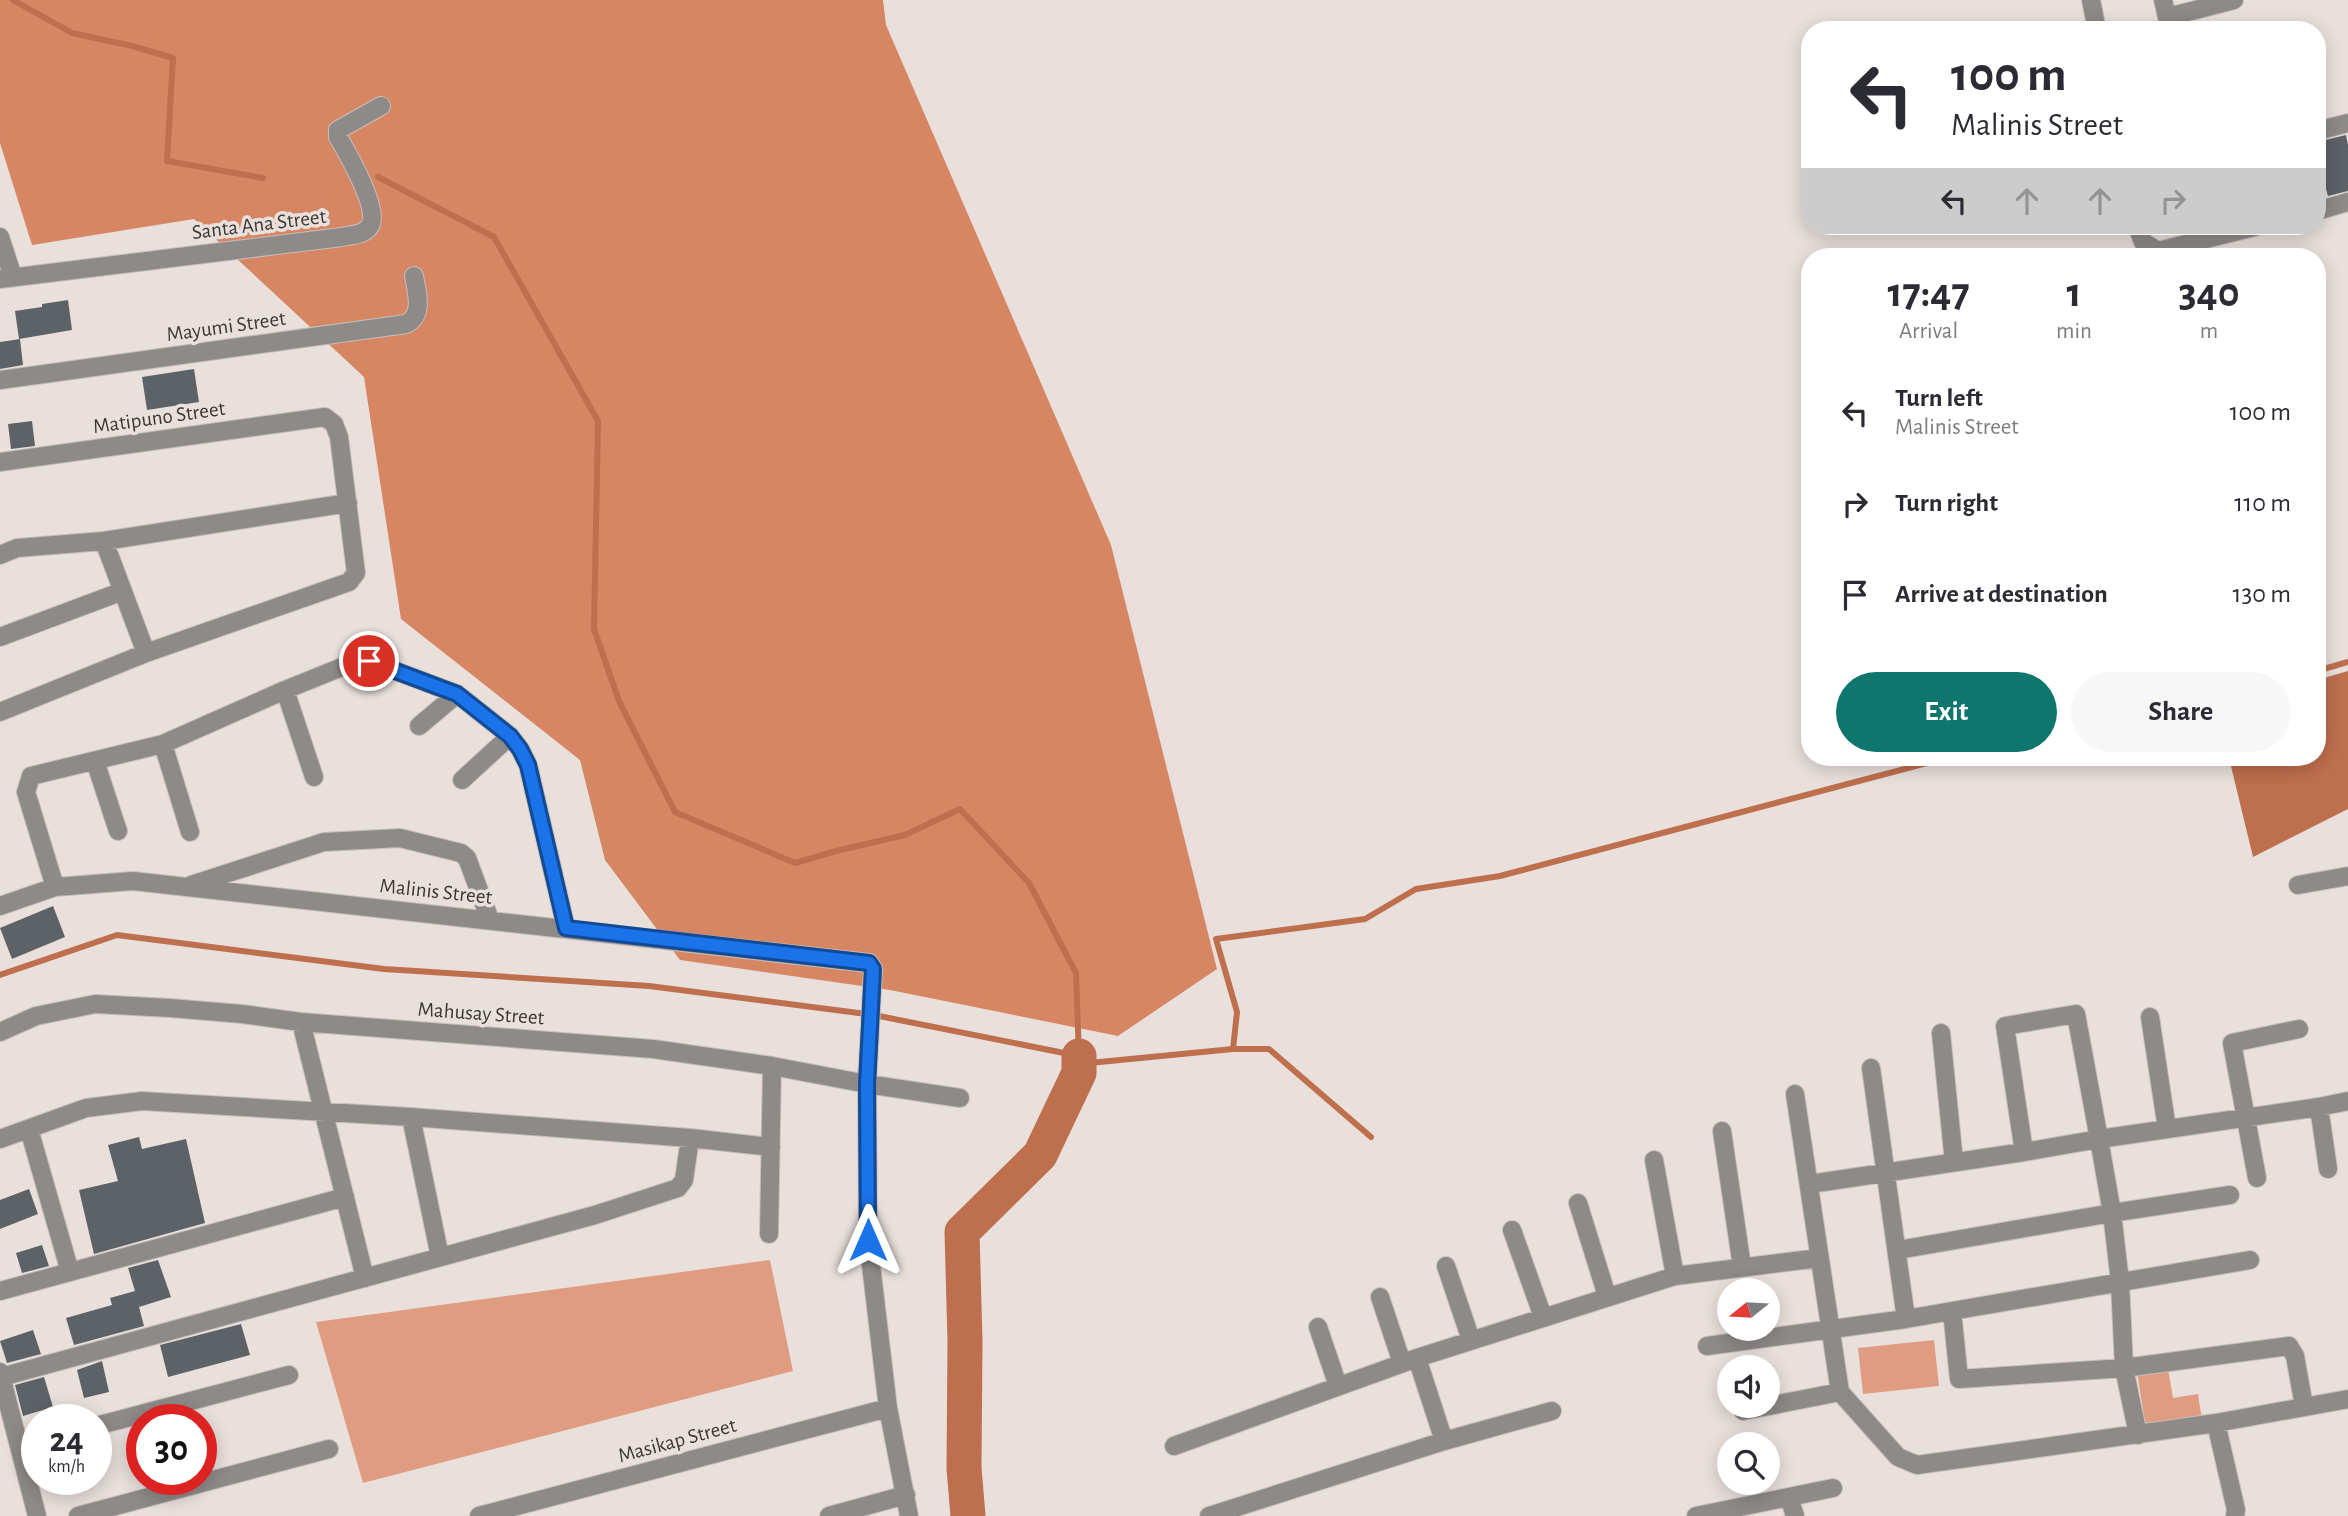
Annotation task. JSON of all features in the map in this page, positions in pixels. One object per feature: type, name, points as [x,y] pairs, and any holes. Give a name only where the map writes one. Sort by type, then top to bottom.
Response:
[{"type":"street","points":[[2091,0],[2095,21]]},
{"type":"street","points":[[2167,16],[2234,0]]},
{"type":"street","name":"Santa Ana Street","points":[[6,278],[342,237],[366,231],[371,223],[372,210],[338,137],[338,130],[381,106]]},
{"type":"street","points":[[2326,129],[2348,123]]},
{"type":"street","points":[[2326,208],[2348,202]]},
{"type":"street","points":[[2140,235],[2143,242],[2153,248]]},
{"type":"street","points":[[2170,248],[2222,235]]},
{"type":"street","points":[[0,237],[6,278]]},
{"type":"street","name":"Mayumi Street","points":[[0,380],[406,324],[414,320],[417,313],[414,276]]},
{"type":"street","name":"Matipuno Street","points":[[0,462],[325,417],[334,425],[339,437],[348,503]]},
{"type":"street","points":[[0,555],[17,548],[104,541],[348,503],[356,573],[354,579],[146,653],[0,712]]},
{"type":"street","points":[[104,541],[146,653]]},
{"type":"street","points":[[0,638],[123,591]]},
{"type":"street","points":[[55,887],[26,792],[31,776],[163,744],[352,663],[369,661],[457,694],[510,736],[520,749],[528,765],[566,928]]},
{"type":"street","points":[[285,690],[314,776]]},
{"type":"street","points":[[419,726],[457,694]]},
{"type":"street","points":[[461,780],[510,736]]},
{"type":"street","points":[[163,744],[190,832]]},
{"type":"street","points":[[95,761],[118,831]]},
{"type":"street","points":[[186,886],[314,843],[400,838],[461,853],[467,858],[490,920]]},
{"type":"street","points":[[2298,885],[2348,876]]},
{"type":"street","name":"Malinis Street","points":[[0,906],[55,887],[133,881],[869,963],[873,969],[867,1084]]},
{"type":"street","name":"Mahusay Street","points":[[0,1032],[36,1016],[95,1004],[242,1014],[301,1022],[653,1049],[960,1098]]},
{"type":"street","points":[[2024,1152],[2005,1026],[2076,1014],[2112,1213],[2120,1282],[2124,1368],[2138,1435]]},
{"type":"street","points":[[2150,1017],[2167,1129]]},
{"type":"street","points":[[301,1022],[365,1278]]},
{"type":"street","points":[[2258,1178],[2232,1043],[2299,1029]]},
{"type":"street","points":[[1941,1033],[1954,1162]]},
{"type":"street","points":[[769,1234],[772,1066]]},
{"type":"street","points":[[1871,1068],[1906,1319]]},
{"type":"street","points":[[867,1084],[868,1240],[888,1408],[909,1516]]},
{"type":"street","points":[[1795,1094],[1840,1392],[1898,1457],[1917,1465],[2217,1423],[2348,1399]]},
{"type":"street","points":[[0,1139],[86,1108],[142,1101],[411,1117],[690,1138],[771,1147]]},
{"type":"street","points":[[1810,1184],[2348,1101]]},
{"type":"street","points":[[2319,1107],[2328,1169]]},
{"type":"street","points":[[411,1117],[440,1257]]},
{"type":"street","points":[[29,1129],[70,1272]]},
{"type":"street","points":[[1722,1131],[1742,1268]]},
{"type":"street","points":[[21,1426],[1,1374],[595,1215],[678,1188],[684,1180],[690,1138]]},
{"type":"street","points":[[1654,1160],[1675,1276]]},
{"type":"street","points":[[1898,1250],[2231,1195]]},
{"type":"street","points":[[0,1291],[345,1198]]},
{"type":"street","points":[[1578,1203],[1607,1296]]},
{"type":"street","points":[[1512,1230],[1543,1317]]},
{"type":"street","points":[[1174,1446],[1410,1360],[1675,1276],[1819,1258]]},
{"type":"street","points":[[1706,1346],[1906,1319],[2250,1260]]},
{"type":"street","points":[[1446,1266],[1471,1340]]},
{"type":"street","points":[[1380,1297],[1444,1441]]},
{"type":"street","points":[[1952,1311],[1959,1379],[2124,1368],[2289,1346],[2295,1356],[2304,1406]]},
{"type":"street","points":[[1318,1327],[1338,1386]]},
{"type":"street","points":[[112,1422],[289,1375]]},
{"type":"street","points":[[1780,1404],[1840,1392]]},
{"type":"street","name":"Masikap Street","points":[[479,1516],[888,1408]]},
{"type":"street","points":[[1209,1516],[1444,1441],[1552,1411]]},
{"type":"street","points":[[2217,1423],[2236,1510],[2235,1516]]},
{"type":"street","points":[[78,1516],[328,1449]]},
{"type":"street","points":[[1696,1516],[1833,1488]]},
{"type":"street","points":[[34,1495],[37,1516]]},
{"type":"street","points":[[829,1516],[906,1495]]},
{"type":"street","points":[[1789,1497],[1795,1516]]},
{"type":"shaded area","points":[[0,0],[883,0],[886,25],[1111,545],[1217,969],[1118,1036],[890,990],[680,960],[605,860],[580,760],[401,619],[364,377],[194,219],[32,245],[0,143]]},
{"type":"shaded area","points":[[2348,671],[2348,809],[2253,857],[2231,766],[2326,766],[2326,677]]},
{"type":"shaded area","points":[[770,1260],[793,1371],[363,1483],[316,1322]]},
{"type":"shaded area","points":[[1934,1340],[1939,1386],[1863,1394],[1858,1348]]},
{"type":"shaded area","points":[[2168,1369],[2173,1398],[2198,1394],[2202,1420],[2146,1429],[2137,1372]]},
{"type":"building","points":[[2346,135],[2348,145],[2348,191],[2328,196],[2326,189],[2326,140]]},
{"type":"building","points":[[68,300],[72,330],[19,339],[15,311]]},
{"type":"building","points":[[20,339],[23,365],[0,369],[0,342]]},
{"type":"building","points":[[194,369],[199,402],[147,410],[142,377]]},
{"type":"building","points":[[32,421],[35,446],[11,449],[8,424]]},
{"type":"building","points":[[53,906],[65,937],[12,959],[0,928]]},
{"type":"building","points":[[139,1137],[142,1149],[186,1139],[205,1223],[94,1254],[79,1190],[118,1181],[108,1145]]},
{"type":"building","points":[[29,1189],[38,1214],[0,1229],[0,1200]]},
{"type":"building","points":[[42,1245],[49,1266],[22,1273],[16,1253]]},
{"type":"building","points":[[158,1260],[171,1297],[139,1307],[144,1326],[74,1345],[66,1318],[112,1305],[110,1298],[135,1291],[128,1268]]},
{"type":"building","points":[[241,1324],[250,1355],[168,1377],[160,1345]]},
{"type":"building","points":[[33,1330],[41,1354],[7,1363],[0,1341]]},
{"type":"building","points":[[102,1361],[109,1392],[84,1398],[77,1370]]},
{"type":"building","points":[[44,1377],[52,1404],[21,1404],[21,1408],[15,1385]]},
{"type":"waterway","points":[[13,0],[72,33],[173,58],[167,161],[263,178]]},
{"type":"waterway","points":[[0,975],[117,935],[384,969],[649,986],[874,1015],[1079,1056],[1076,973],[1029,883],[960,809],[905,835],[795,863],[675,812],[619,701],[594,629],[598,421],[494,237],[378,177]]},
{"type":"waterway","points":[[2326,668],[2348,662]]},
{"type":"waterway","points":[[1079,1064],[1233,1049],[1237,1012],[1216,939],[1365,919],[1416,889],[1500,876],[1916,766]]},
{"type":"waterway","points":[[1233,1049],[1269,1049],[1371,1137]]},
{"type":"waterway","points":[[968,1516],[964,1468],[962,1232],[1040,1155],[1079,1073],[1079,1056]]},
{"type":"route","points":[[369,661],[457,694],[510,736],[520,749],[528,765],[566,928],[872,965],[867,1084],[868,1240]]}]
